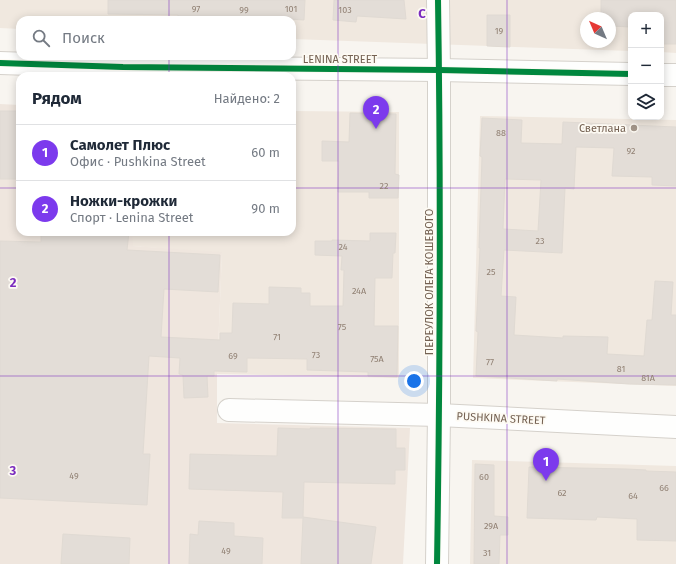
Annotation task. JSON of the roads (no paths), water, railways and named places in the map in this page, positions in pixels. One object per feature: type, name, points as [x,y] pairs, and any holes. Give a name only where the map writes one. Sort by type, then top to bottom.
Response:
[{"type":"street","name":"ПЕРЕУЛОК ОЛЕГА КОШЕВОГО","points":[[437,564],[439,415],[438,0]]},
{"type":"street","name":"LENINA STREET","points":[[0,63],[123,67],[439,70],[628,74]]},
{"type":"street","points":[[664,75],[676,75]]},
{"type":"street","name":"PUSHKINA STREET","points":[[229,410],[439,415],[676,427]]},
{"type":"place","name":"Светлана","points":[[634,128]]},
{"type":"place","name":"Ножки-крожки","points":[[376,129]]},
{"type":"place","name":"Самолет Плюс","points":[[546,481]]}]
